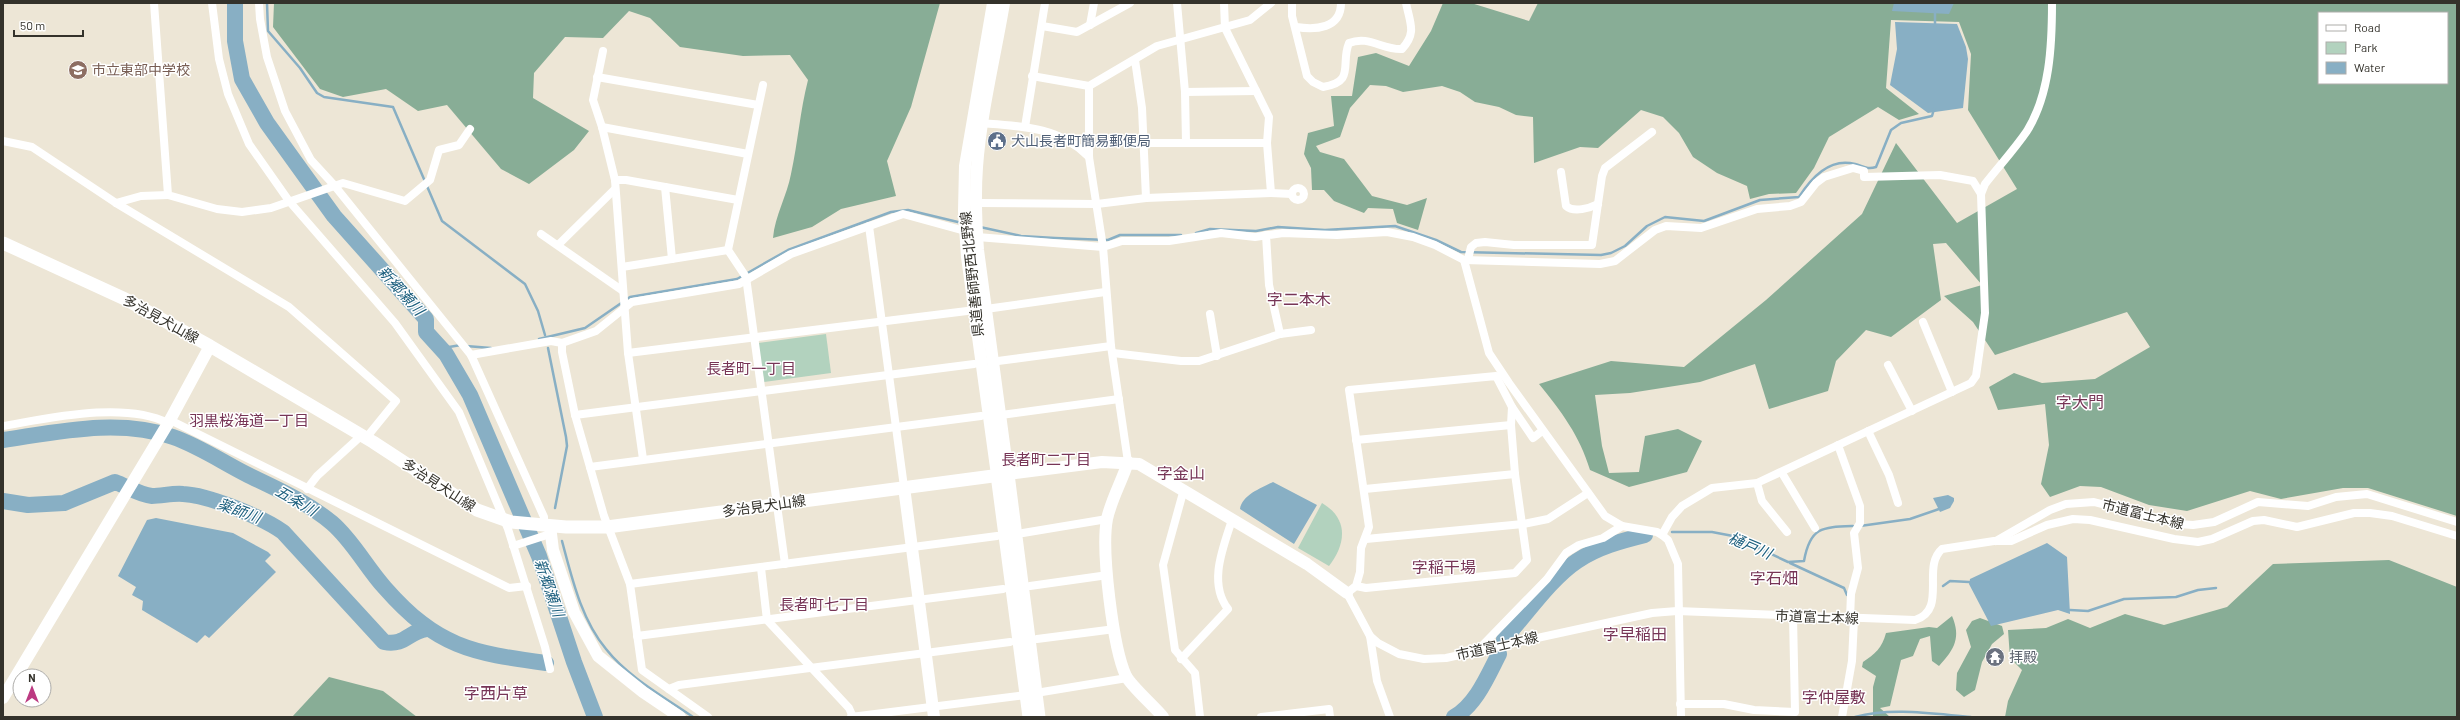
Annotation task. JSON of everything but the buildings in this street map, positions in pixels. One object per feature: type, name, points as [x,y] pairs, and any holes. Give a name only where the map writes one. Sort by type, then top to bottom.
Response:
[{"type":"main road","name":"多治見犬山線","points":[[3,243],[124,299],[210,346],[364,437],[477,510],[507,521],[546,531],[607,527],[1002,474]]},
{"type":"main road","points":[[1002,474],[1031,694],[1039,717]]},
{"type":"main road","points":[[1029,717],[1031,694]]},
{"type":"street","points":[[154,3],[168,195]]},
{"type":"street","points":[[212,3],[218,60],[239,124],[264,167],[289,201],[395,322],[432,377],[445,391],[459,412],[517,545],[550,669]]},
{"type":"street","points":[[259,3],[260,19],[267,57],[285,112],[311,160],[334,185],[467,349],[544,517],[546,531],[574,612],[598,656],[643,692],[680,717]]},
{"type":"street","name":"県道善師野西北野線","points":[[977,123],[993,3]]},
{"type":"street","name":"県道善師野西北野線","points":[[1002,474],[1001,414],[986,309],[971,228],[965,166],[977,123],[1004,3]]},
{"type":"street","points":[[1025,127],[1032,76],[1045,3]]},
{"type":"street","points":[[1090,25],[1094,3]]},
{"type":"street","points":[[1042,26],[1077,32],[1130,3]]},
{"type":"street","points":[[1177,3],[1185,92],[1186,143]]},
{"type":"street","points":[[1224,3],[1225,28],[1269,117],[1267,143],[1271,192]]},
{"type":"street","points":[[1032,76],[1089,86],[1136,60],[1157,46],[1181,38],[1225,28],[1250,20],[1271,3]]},
{"type":"street","points":[[1292,3],[1292,16],[1296,27],[1307,76],[1323,87],[1340,82],[1345,74],[1345,57],[1349,43],[1358,39],[1368,39],[1384,47],[1402,49],[1410,40],[1412,32],[1406,3]]},
{"type":"street","points":[[1296,27],[1311,30],[1325,27],[1335,21],[1341,10],[1341,3]]},
{"type":"street","points":[[1662,535],[1672,517],[1697,495],[1712,488],[1757,483],[1782,473],[1838,445],[1971,383],[1976,376],[1985,313],[1981,194],[1985,184],[2028,129],[2043,95],[2047,78],[2052,3]]},
{"type":"street","points":[[603,50],[593,100],[602,128],[615,180],[628,353],[634,407],[643,459]]},
{"type":"street","points":[[1136,60],[1142,108],[1146,198]]},
{"type":"street","points":[[598,77],[758,105]]},
{"type":"street","points":[[762,85],[728,250],[745,276],[785,564]]},
{"type":"street","points":[[1089,86],[1089,157],[1103,247],[1105,292],[1128,462],[1107,519],[1106,540],[1108,575],[1115,629],[1121,661],[1127,678],[1163,717]]},
{"type":"street","points":[[1185,92],[1256,91]]},
{"type":"street","points":[[977,123],[1046,130],[1079,147],[1089,157]]},
{"type":"street","points":[[602,128],[748,154]]},
{"type":"street","points":[[116,203],[141,196],[168,195],[217,209],[242,212],[271,208],[343,183],[405,201],[429,182],[439,150],[459,145],[470,129]]},
{"type":"street","points":[[1652,132],[1605,168],[1592,245],[1514,245],[1476,243],[1471,246],[1466,259],[1489,353],[1542,431],[1605,516],[1622,526],[1657,532],[1668,540],[1678,564],[1677,611],[1681,717]]},
{"type":"street","points":[[3,142],[32,147],[116,203],[289,307],[396,401],[364,437],[317,476],[307,489]]},
{"type":"street","points":[[1143,143],[1267,143]]},
{"type":"street","points":[[541,234],[558,245],[624,300],[632,302],[739,284],[745,276],[791,254],[903,214],[971,228],[1103,247],[1122,241],[1169,241],[1221,233],[1255,237],[1283,232],[1337,235],[1387,232],[1413,237],[1466,259],[1582,265],[1615,261],[1631,251],[1655,230],[1666,226],[1701,228],[1757,209],[1790,206],[1801,202],[1816,183],[1824,177],[1853,168],[1864,171],[1864,177],[1940,175],[1973,181],[1981,194]]},
{"type":"street","points":[[1561,172],[1566,206],[1569,209],[1582,210],[1598,204]]},
{"type":"street","points":[[615,180],[666,187],[738,200]]},
{"type":"street","points":[[666,187],[672,258]]},
{"type":"street","points":[[558,245],[615,189]]},
{"type":"street","points":[[979,203],[1097,204],[1146,198],[1271,192],[1292,194]]},
{"type":"street","points":[[869,226],[925,653],[934,711]]},
{"type":"street","name":"県道善師野西北野線","points":[[971,228],[967,257],[1002,474]]},
{"type":"street","points":[[1266,235],[1269,285],[1280,334]]},
{"type":"street","points":[[622,267],[728,250]]},
{"type":"street","points":[[986,309],[1105,292]]},
{"type":"street","points":[[467,349],[551,341],[562,343],[596,331],[624,300]]},
{"type":"street","points":[[628,353],[967,310]]},
{"type":"street","points":[[1210,314],[1217,356]]},
{"type":"street","points":[[1923,322],[1952,392]]},
{"type":"street","points":[[998,361],[1112,350],[1181,361],[1200,361],[1280,334],[1311,330]]},
{"type":"street","points":[[562,343],[562,352],[575,414],[607,527],[630,584],[642,670],[708,717]]},
{"type":"street","points":[[3,698],[168,424],[210,346]]},
{"type":"street","points":[[575,414],[974,364]]},
{"type":"street","points":[[1888,365],[1912,411]]},
{"type":"street","points":[[1352,590],[1360,572],[1361,548],[1366,540],[1369,527],[1365,489],[1349,390],[1496,376],[1512,407],[1533,438],[1542,431]]},
{"type":"street","points":[[1001,414],[1119,399]]},
{"type":"street","points":[[1352,590],[1516,573],[1527,560],[1524,524],[1515,474],[1510,425],[1512,407]]},
{"type":"street","points":[[3,426],[40,420],[115,414],[145,415],[168,424],[307,489],[509,588],[527,586]]},
{"type":"street","points":[[590,467],[981,416]]},
{"type":"street","points":[[1356,440],[1510,425]]},
{"type":"street","points":[[1868,431],[1889,475],[1898,503]]},
{"type":"street","points":[[1838,445],[1860,506],[1860,523],[1854,533],[1858,568],[1851,594],[1852,661],[1842,717]]},
{"type":"street","name":"市道富士本線","points":[[1002,474],[1102,462],[1128,462],[1153,471],[1232,520],[1352,590],[1354,602],[1370,636],[1388,649],[1411,657],[1446,658],[1628,616],[1677,611],[1911,620],[1923,617],[1931,606],[1934,561],[1938,552],[1948,547],[1996,541],[2011,542],[2047,525],[2073,519],[2090,520],[2174,539],[2198,542],[2212,540],[2253,521],[2264,520],[2297,527],[2354,513],[2370,513],[2392,516],[2457,536]]},
{"type":"street","points":[[1782,473],[1815,528]]},
{"type":"street","points":[[1365,489],[1515,474]]},
{"type":"street","points":[[1757,483],[1762,501],[1787,532]]},
{"type":"street","points":[[1184,490],[1163,565],[1175,650],[1181,659],[1195,673],[1200,717]]},
{"type":"street","points":[[1366,540],[1524,524],[1548,519],[1588,493]]},
{"type":"street","name":"市道富士本線","points":[[1996,541],[2050,510],[2066,504],[2094,502],[2178,524],[2193,526],[2214,522],[2258,502],[2308,506],[2336,497],[2367,494],[2457,522]]},
{"type":"street","points":[[1023,533],[1107,519]]},
{"type":"street","points":[[1181,659],[1228,609],[1221,600],[1217,567],[1232,520]]},
{"type":"street","points":[[1477,651],[1547,579],[1566,553],[1579,545],[1603,538],[1622,526]]},
{"type":"street","points":[[517,545],[546,531]]},
{"type":"street","points":[[630,584],[997,536]]},
{"type":"street","points":[[761,568],[767,620],[849,708],[852,717],[934,711],[1127,678]]},
{"type":"street","points":[[1030,586],[1108,575]]},
{"type":"street","points":[[638,636],[1003,590]]},
{"type":"street","points":[[1680,704],[1724,704],[1754,710],[1795,712],[1793,616]]},
{"type":"street","points":[[1037,639],[1115,629]]},
{"type":"street","points":[[1370,636],[1370,648],[1377,681],[1390,717]]},
{"type":"street","points":[[669,689],[679,685],[1010,642]]},
{"type":"street","points":[[1261,717],[1328,708],[1330,717]]},
{"type":"green space","points":[[274,3],[940,3],[911,107],[887,161],[896,196],[841,209],[812,227],[773,238],[776,221],[791,174],[808,80],[790,55],[743,56],[680,47],[650,18],[629,11],[603,38],[565,37],[534,73],[533,98],[589,131],[574,150],[529,184],[501,169],[447,105],[418,111],[386,89],[343,97],[320,89],[273,27]]},
{"type":"green space","points":[[1443,3],[1471,3],[1529,21],[1538,3],[2457,3],[2457,516],[2368,488],[2343,488],[2281,499],[2250,491],[2187,511],[2149,505],[2101,487],[2080,486],[2050,497],[2041,484],[2049,445],[2045,404],[1998,410],[1989,387],[2014,373],[2042,383],[2095,379],[2150,347],[2127,312],[1995,355],[1973,322],[1944,296],[1982,285],[1946,243],[1933,244],[1941,300],[1891,337],[1866,330],[1836,361],[1828,391],[1769,409],[1755,364],[1700,382],[1630,393],[1595,395],[1602,446],[1609,473],[1639,472],[1645,436],[1678,429],[1702,441],[1687,472],[1629,487],[1590,470],[1581,446],[1569,424],[1539,384],[1611,361],[1684,367],[1766,300],[1862,214],[1896,143],[1957,223],[2017,189],[1968,110],[1971,54],[1959,22],[1891,20],[1886,88],[1919,114],[1899,120],[1878,107],[1829,137],[1814,168],[1796,193],[1769,194],[1750,199],[1747,186],[1717,173],[1693,157],[1679,133],[1663,117],[1641,110],[1598,148],[1580,147],[1534,163],[1533,117],[1516,115],[1499,107],[1475,102],[1460,92],[1442,86],[1403,92],[1386,86],[1370,85],[1350,108],[1340,137],[1316,146],[1320,152],[1344,159],[1372,196],[1407,205],[1427,198],[1418,230],[1397,223],[1393,209],[1368,208],[1364,213],[1334,201],[1324,190],[1312,190],[1311,168],[1304,154],[1308,133],[1334,126],[1331,96],[1352,96],[1358,57],[1376,53],[1409,66],[1431,31]]},
{"type":"green space","points":[[826,334],[831,373],[764,382],[758,343]]},
{"type":"green space","points":[[1322,503],[1331,509],[1337,516],[1341,524],[1342,532],[1339,549],[1329,566],[1298,548]]},
{"type":"green space","points":[[2389,560],[2457,587],[2457,717],[2005,717],[2008,701],[2022,670],[2010,658],[2008,630],[2046,628],[2068,619],[2090,628],[2125,614],[2164,625],[2227,607],[2273,564]]},
{"type":"green space","points":[[1952,616],[1955,623],[1956,637],[1953,648],[1945,660],[1939,666],[1932,661],[1930,636],[1920,639],[1913,656],[1901,660],[1890,706],[1880,708],[1890,717],[1873,717],[1873,687],[1876,676],[1862,667],[1863,662],[1878,650],[1886,633],[1929,627],[1937,628]]},
{"type":"green space","points":[[1980,618],[2002,626],[2004,634],[1992,644],[1982,662],[1975,690],[1964,697],[1956,690],[1957,673],[1971,647],[1966,630],[1972,621]]},
{"type":"green space","points":[[329,677],[383,691],[417,717],[292,717]]},
{"type":"water","points":[[1894,3],[1954,3],[1949,14],[1892,11]]},
{"type":"water","points":[[1895,22],[1957,24],[1966,47],[1968,59],[1963,108],[1928,113],[1890,85],[1897,49]]},
{"type":"water","points":[[1273,482],[1317,505],[1294,544],[1240,509],[1244,500],[1248,496],[1258,489]]},
{"type":"water","points":[[1948,495],[1954,498],[1954,501],[1950,508],[1940,512],[1933,498]]},
{"type":"water","points":[[156,518],[233,533],[268,552],[271,555],[265,561],[276,572],[209,638],[205,635],[197,643],[142,610],[143,601],[132,595],[136,587],[118,576],[147,520]]},
{"type":"water","points":[[2047,543],[2067,557],[2070,614],[2058,610],[1991,626],[1969,584],[1970,579]]},
{"type":"waterway","name":"新郷瀬川","points":[[235,3],[235,41],[242,79],[267,123],[334,216],[426,319],[426,332],[446,354],[470,395],[539,556],[574,662],[595,717]]},
{"type":"waterway","points":[[267,3],[268,31],[300,68],[317,93],[324,97],[393,107],[442,221],[525,284],[538,311],[545,335]]},
{"type":"waterway","points":[[1935,11],[1935,26]]},
{"type":"waterway","points":[[1196,233],[1210,229],[1256,231],[1278,227],[1325,230],[1395,226],[1436,240],[1461,252],[1601,255],[1611,253],[1625,246],[1647,226],[1665,217],[1704,221],[1760,200],[1799,197],[1815,176],[1829,166],[1846,163],[1868,168],[1876,167],[1891,130],[1901,123],[1932,116],[1934,109]]},
{"type":"waterway","points":[[539,339],[585,328],[630,297],[737,279],[788,250],[891,212],[908,210],[962,223]]},
{"type":"waterway","points":[[980,227],[1021,236],[1055,238],[1108,240],[1120,235],[1181,235]]},
{"type":"waterway","points":[[446,354],[449,347],[461,345]]},
{"type":"waterway","points":[[466,346],[491,348]]},
{"type":"waterway","points":[[548,348],[567,446],[555,508]]},
{"type":"waterway","name":"五条川","points":[[3,440],[88,428],[110,427],[152,431],[183,441],[292,496],[322,515],[340,530],[378,580],[404,608],[439,635],[457,644],[476,650],[546,663]]},
{"type":"waterway","name":"薬師川","points":[[3,501],[28,505],[64,503],[115,482],[138,492],[152,496],[179,494],[194,495],[206,498],[249,514],[283,532],[384,642],[397,642],[426,629]]},
{"type":"waterway","name":"樋戸川","points":[[1860,526],[1910,519],[1939,509]]},
{"type":"waterway","name":"樋戸川","points":[[1672,532],[1712,532],[1733,536],[1788,562],[1804,561],[1810,541],[1819,531],[1833,527],[1853,526]]},
{"type":"waterway","name":"樋戸川","points":[[1504,639],[1557,577],[1577,561],[1601,548],[1645,535]]},
{"type":"waterway","points":[[562,541],[578,598],[597,637],[625,669],[693,717]]},
{"type":"waterway","points":[[1790,563],[1844,588],[1847,595]]},
{"type":"waterway","points":[[1943,586],[1950,581],[1969,582]]},
{"type":"waterway","points":[[2070,610],[2088,611],[2124,599],[2176,597],[2198,590],[2216,588]]},
{"type":"waterway","name":"樋戸川","points":[[1454,717],[1469,705],[1481,689],[1499,654]]},
{"type":"waterway","points":[[1855,717],[1884,712],[1913,712],[1971,717]]},
{"type":"place","name":"市立東部中学校","points":[[78,70]]},
{"type":"place","name":"犬山長者町簡易郵便局","points":[[997,141]]},
{"type":"place","name":"拝殿","points":[[1995,657]]},
{"type":"district","name":"字二本木","points":[[1299,299]]},
{"type":"district","name":"長者町一丁目","points":[[751,369]]},
{"type":"district","name":"字大門","points":[[2080,402]]},
{"type":"district","name":"羽黒桜海道一丁目","points":[[249,421]]},
{"type":"district","name":"長者町二丁目","points":[[1046,460]]},
{"type":"district","name":"字金山","points":[[1181,473]]},
{"type":"district","name":"字稲干場","points":[[1444,567]]},
{"type":"district","name":"字石畑","points":[[1774,578]]},
{"type":"district","name":"長者町七丁目","points":[[824,605]]},
{"type":"district","name":"字早稲田","points":[[1635,634]]},
{"type":"district","name":"字西片草","points":[[496,693]]},
{"type":"district","name":"字仲屋敷","points":[[1834,697]]}]
